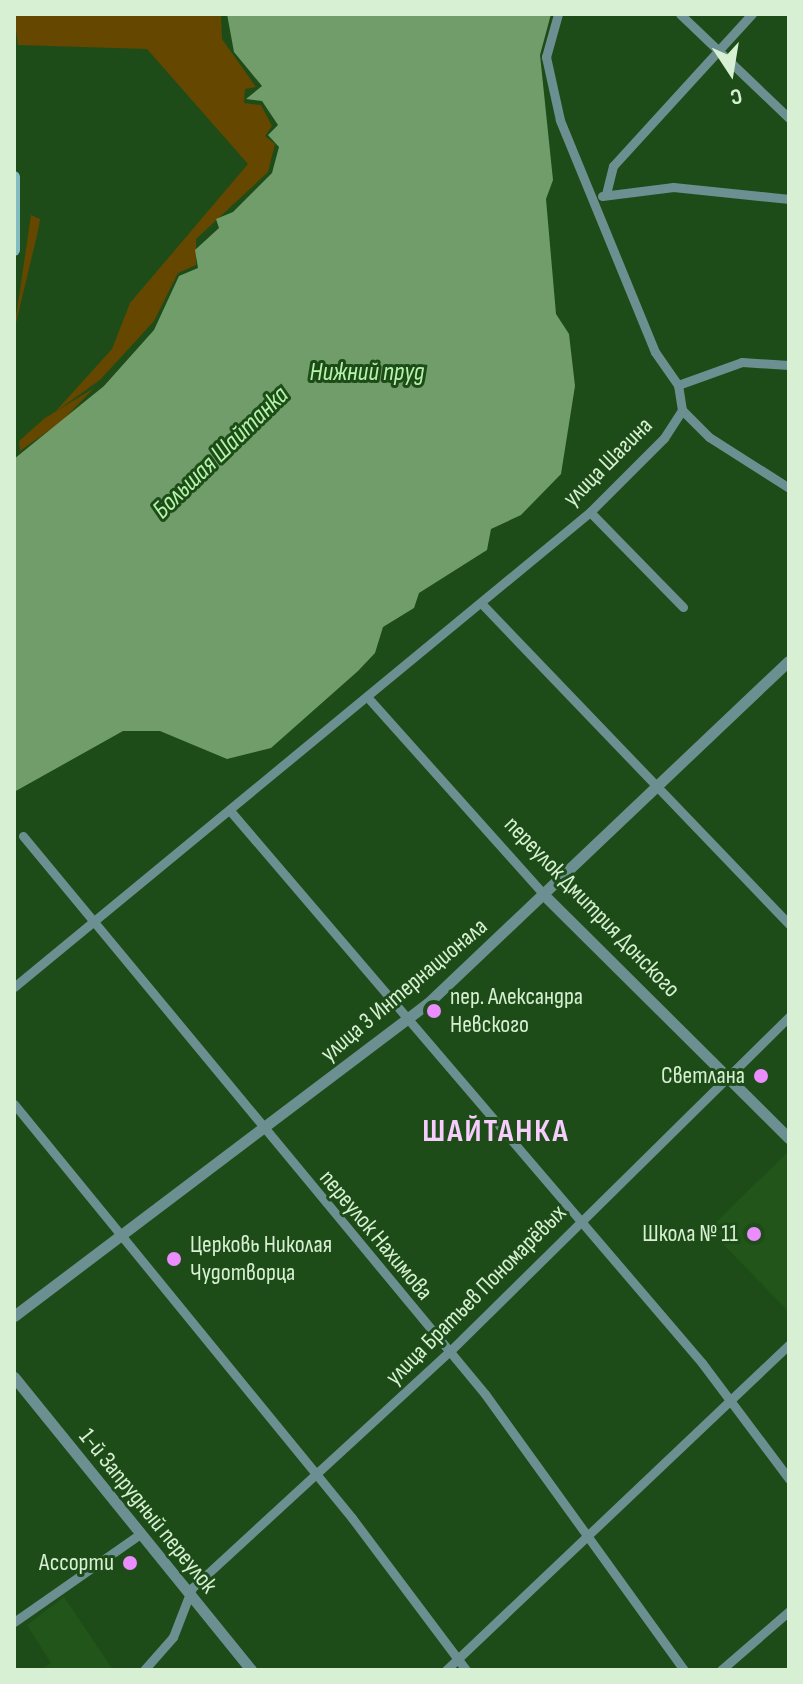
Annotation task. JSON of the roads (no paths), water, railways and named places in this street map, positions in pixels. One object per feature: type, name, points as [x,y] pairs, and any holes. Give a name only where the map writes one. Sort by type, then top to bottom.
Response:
[{"type":"main road","points":[[14,177],[14,250]]},
{"type":"street","name":"улица Шагина","points":[[14,987],[370,700],[590,512],[664,438],[682,410],[678,385],[655,352],[548,79],[558,14]]},
{"type":"street","points":[[680,14],[789,118]]},
{"type":"street","points":[[606,194],[613,166],[752,14]]},
{"type":"street","points":[[595,199],[606,194],[673,187],[789,199]]},
{"type":"street","points":[[678,385],[742,362],[789,365]]},
{"type":"street","points":[[682,410],[709,437],[789,488]]},
{"type":"street","points":[[590,512],[683,607]]},
{"type":"street","points":[[481,603],[661,787],[789,924]]},
{"type":"street","name":"улица 3 Интернационала","points":[[14,1316],[264,1132],[404,1023],[547,898],[789,661]]},
{"type":"street","name":"переулок Дмитрия Донского","points":[[370,700],[547,898],[729,1075],[789,1138]]},
{"type":"street","points":[[232,813],[404,1023],[710,1373],[727,1404],[789,1479]]},
{"type":"street","name":"переулок Нахимова","points":[[23,836],[264,1132],[522,1441],[585,1538],[684,1670]]},
{"type":"street","name":"улица Братьев Пономарёвых","points":[[188,1597],[448,1353],[578,1221],[789,1017]]},
{"type":"street","points":[[14,1104],[126,1235],[466,1670]]},
{"type":"street","points":[[446,1670],[789,1345]]},
{"type":"street","name":"1-й Запрудный переулок","points":[[14,1377],[136,1537],[251,1670]]},
{"type":"street","points":[[14,1622],[136,1537]]},
{"type":"street","points":[[144,1670],[173,1637],[188,1597]]},
{"type":"street","points":[[721,1670],[789,1611]]},
{"type":"water","name":"Нижний пруд","points":[[227,14],[551,14],[540,55],[553,180],[546,199],[556,314],[569,334],[575,386],[561,474],[521,515],[491,529],[487,550],[419,593],[414,608],[383,627],[375,653],[271,748],[227,759],[160,731],[123,731],[14,792],[14,459],[104,386],[154,330],[179,276],[198,268],[195,250],[219,228],[216,219],[233,212],[272,173],[279,147],[268,135],[278,125],[262,101],[246,99],[262,86],[234,52]]},
{"type":"place","name":"пер. Александра Невского","points":[[434,1011]]},
{"type":"place","name":"Светлана","points":[[761,1076]]},
{"type":"place","name":"Школа № 11","points":[[754,1234]]},
{"type":"place","name":"Церковь Николая Чудотворца","points":[[174,1259]]},
{"type":"place","name":"Ассорти","points":[[130,1563]]},
{"type":"district","name":"ШАЙТАНКА","points":[[496,1132]]},
{"type":"water label","name":"Большая Шайтанка","points":[[221,453]]}]
